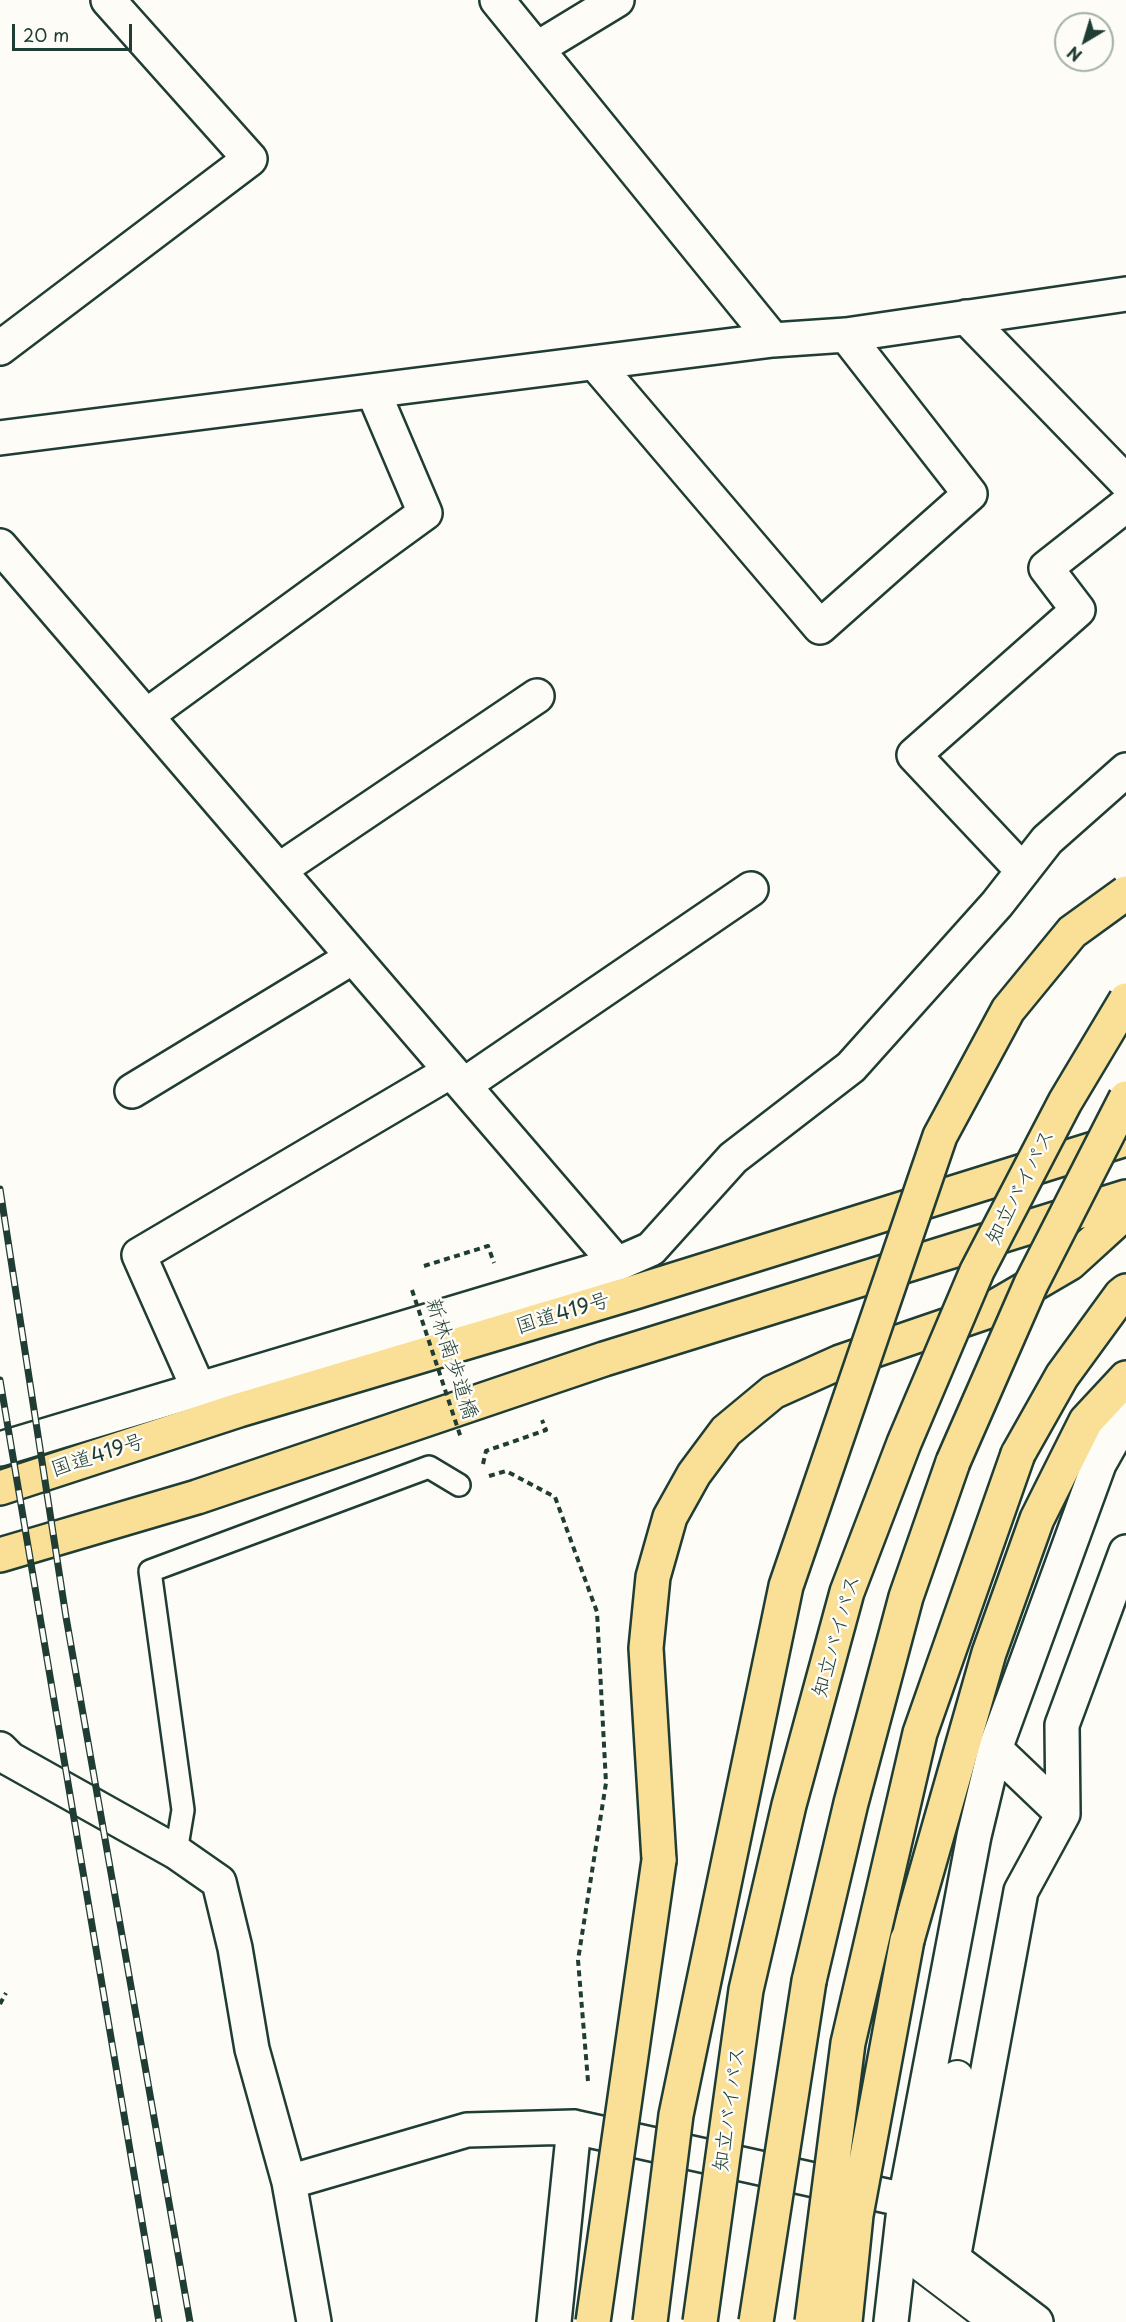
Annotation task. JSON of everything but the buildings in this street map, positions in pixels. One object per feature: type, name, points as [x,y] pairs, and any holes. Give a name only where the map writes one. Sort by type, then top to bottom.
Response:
[{"type":"highway","points":[[650,2322],[676,2115],[786,1586],[940,1136],[1008,1010],[1072,932],[1126,893]]},
{"type":"highway","name":"知立バイパス","points":[[700,2322],[746,1990],[789,1805],[848,1592],[904,1443],[977,1271],[1065,1102],[1126,1000]]},
{"type":"highway","points":[[756,2322],[809,1981],[851,1803],[906,1597],[953,1462],[1012,1326],[1081,1183],[1126,1098]]},
{"type":"highway","name":"国道419号","points":[[0,1488],[239,1410],[646,1289],[1126,1139]]},
{"type":"highway","points":[[0,1572],[197,1497],[604,1359],[1126,1197]]},
{"type":"highway","points":[[593,2322],[659,1860],[647,1636],[653,1577],[670,1517],[694,1474],[726,1431],[773,1392],[840,1362],[986,1312],[1070,1263],[1126,1212]]},
{"type":"highway","points":[[812,2322],[848,2043],[920,1733],[1018,1454],[1062,1376],[1121,1295],[1126,1292]]},
{"type":"highway","points":[[845,2322],[856,2216],[907,1940],[989,1653],[1037,1519],[1086,1421],[1126,1378]]},
{"type":"highway","points":[[0,1555],[197,1497]]},
{"type":"street","points":[[0,348],[250,159],[108,0]]},
{"type":"street","points":[[497,0],[773,340]]},
{"type":"street","points":[[538,48],[617,0]]},
{"type":"street","points":[[0,438],[773,340],[846,335],[1126,294]]},
{"type":"street","points":[[966,317],[1126,482]]},
{"type":"street","points":[[595,363],[820,627],[970,494],[846,335]]},
{"type":"street","points":[[146,716],[425,513],[373,391]]},
{"type":"street","points":[[1023,871],[914,754],[1078,610],[1046,568],[1126,505]]},
{"type":"street","points":[[0,546],[617,1264]]},
{"type":"street","points":[[279,870],[537,696]]},
{"type":"street","points":[[0,1449],[617,1264],[651,1249],[733,1158],[851,1066],[1023,871],[1047,840],[1126,770]]},
{"type":"street","points":[[199,1390],[139,1255],[457,1078],[751,889]]},
{"type":"street","points":[[132,1091],[353,957]]},
{"type":"street","points":[[891,2322],[905,2200],[974,1836],[995,1749],[1099,1464],[1126,1416]]},
{"type":"street","points":[[1036,2322],[953,2259],[1021,1891],[1063,1814],[1062,1725],[1126,1552]]},
{"type":"street","points":[[0,1749],[10,1759],[176,1852],[219,1882],[235,1948],[252,2049],[289,2182],[314,2322]]},
{"type":"street","points":[[995,1749],[1063,1814]]},
{"type":"street","points":[[957,2077],[923,2266],[997,2322]]},
{"type":"street","points":[[289,2182],[467,2130],[574,2127],[905,2200]]},
{"type":"street","points":[[554,2322],[574,2127]]},
{"type":"lane","points":[[176,1852],[183,1810],[150,1571],[429,1467],[459,1485]]},
{"type":"path","points":[[424,1266],[488,1246],[494,1264]]},
{"type":"path","name":"新林南歩道橋","points":[[412,1290],[461,1438]]},
{"type":"path","points":[[459,1485],[506,1471],[555,1497],[597,1612],[606,1783],[578,1960],[588,2090],[574,2127]]},
{"type":"path","points":[[0,2004],[6,1993]]},
{"type":"railway","points":[[0,1189],[66,1617],[190,2322]]},
{"type":"railway","points":[[0,1380],[159,2322]]}]
